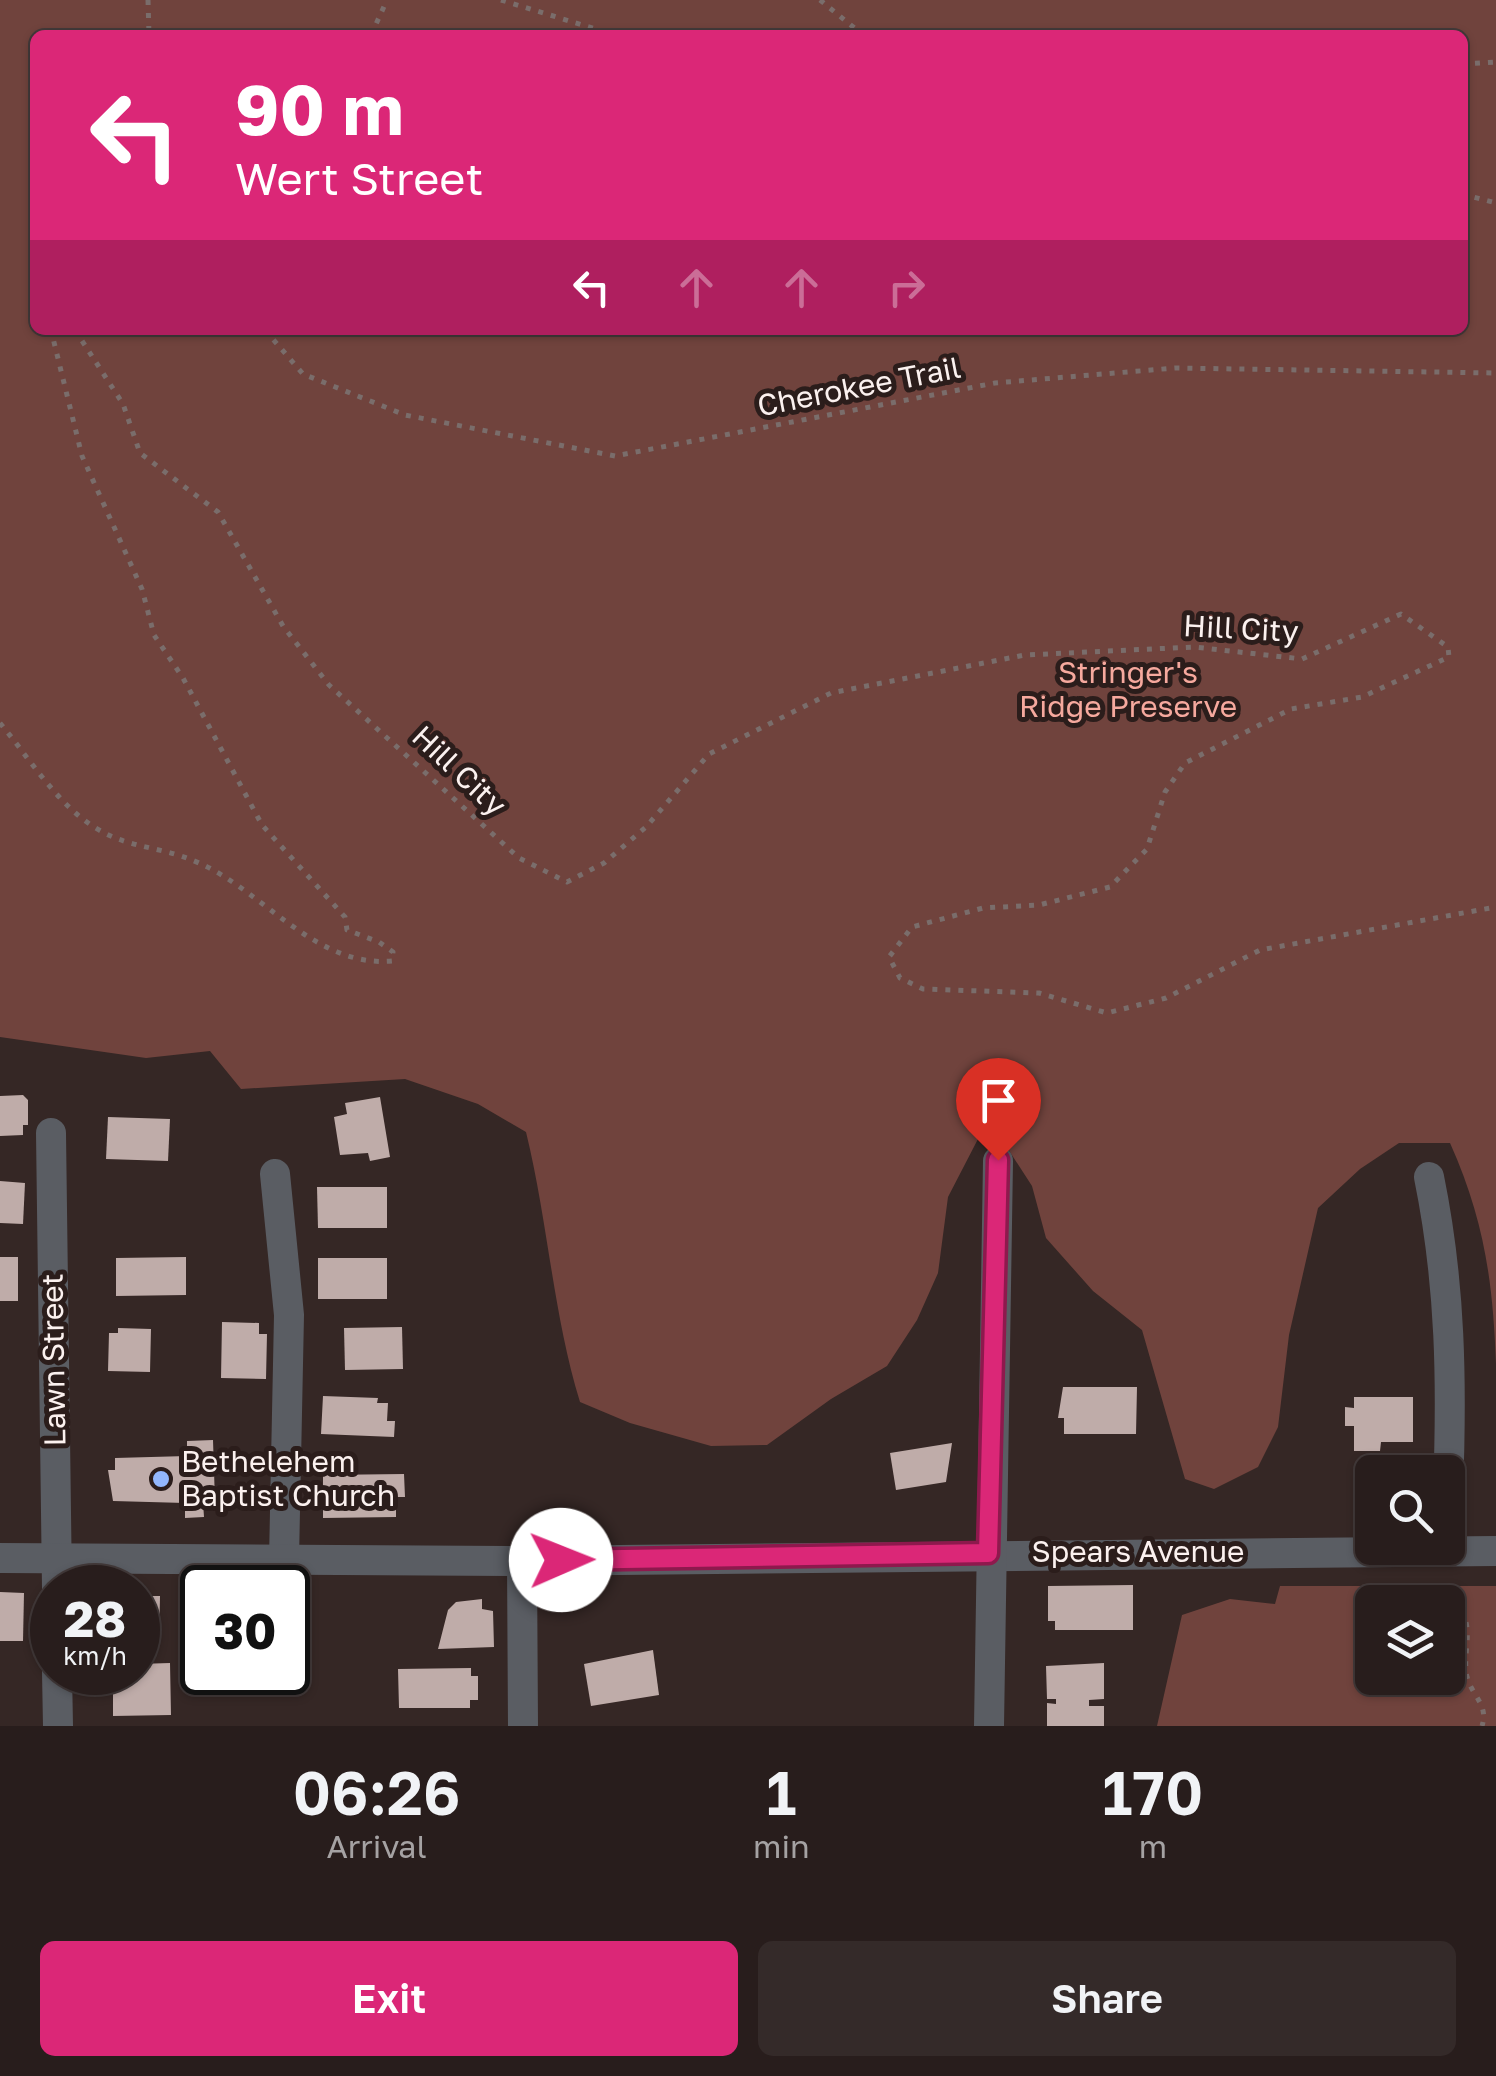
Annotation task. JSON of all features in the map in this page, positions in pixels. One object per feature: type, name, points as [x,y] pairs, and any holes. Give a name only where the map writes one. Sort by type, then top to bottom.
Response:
[{"type":"street","name":"Lawn Street","points":[[51,1133],[57,1565]]},
{"type":"street","points":[[989,1726],[988,1553],[998,1160]]},
{"type":"street","points":[[275,1174],[289,1314],[284,1560]]},
{"type":"street","points":[[1428,1177],[1446,1257],[1452,1388],[1449,1455]]},
{"type":"street","name":"Spears Avenue","points":[[1465,1549],[1496,1550]]},
{"type":"street","name":"Spears Avenue","points":[[160,1567],[284,1560],[522,1561],[1355,1550]]},
{"type":"street","name":"Spears Avenue","points":[[0,1558],[30,1566]]},
{"type":"street","points":[[522,1561],[523,1726]]},
{"type":"street","points":[[58,1695],[58,1726]]},
{"type":"path","points":[[148,0],[149,30]]},
{"type":"path","points":[[372,30],[387,0]]},
{"type":"path","points":[[500,0],[599,30]]},
{"type":"path","points":[[820,0],[857,30]]},
{"type":"path","points":[[1468,64],[1496,62]]},
{"type":"path","points":[[1468,196],[1496,203]]},
{"type":"path","points":[[0,723],[78,815],[126,845],[198,862],[320,943],[368,963],[392,961],[393,952],[380,942],[347,930],[344,917],[262,825],[183,678],[154,635],[142,589],[82,456],[52,335]]},
{"type":"path","name":"Hill City","points":[[78,335],[122,404],[140,454],[218,512],[283,626],[329,685],[519,858],[566,882],[604,862],[646,827],[709,754],[831,693],[1025,655],[1194,646],[1302,660],[1400,614],[1448,647],[1449,657],[1362,697],[1291,709],[1186,762],[1165,792],[1148,849],[1110,887],[1039,906],[983,908],[912,926],[888,957],[900,978],[923,989],[1039,993],[1106,1013],[1166,998],[1260,950],[1496,907]]},
{"type":"path","name":"Cherokee Trail","points":[[268,335],[303,374],[405,415],[614,456],[995,384],[1175,368],[1496,373]]},
{"type":"path","points":[[1365,1584],[1364,1598],[1385,1592],[1424,1591],[1458,1607],[1466,1620],[1467,1676],[1484,1708],[1482,1726]]},
{"type":"green space","name":"Stringer's Ridge Preserve","points":[[0,0],[1496,0],[1496,1364],[1485,1251],[1471,1198],[1450,1143],[1399,1143],[1360,1169],[1318,1208],[1289,1335],[1278,1427],[1258,1467],[1214,1489],[1185,1479],[1142,1330],[1093,1291],[1046,1238],[1032,1186],[1008,1149],[978,1139],[948,1197],[938,1273],[917,1320],[887,1366],[831,1399],[767,1445],[711,1446],[630,1423],[580,1402],[563,1335],[526,1132],[478,1104],[405,1079],[241,1089],[210,1051],[146,1058],[0,1037]]},
{"type":"green space","points":[[1280,1586],[1355,1586],[1355,1695],[1465,1695],[1465,1586],[1496,1586],[1496,1726],[1157,1726],[1182,1615],[1230,1599],[1275,1604]]},
{"type":"building","points":[[23,1095],[28,1100],[28,1125],[23,1125],[23,1135],[0,1136],[0,1096]]},
{"type":"building","points":[[380,1097],[390,1157],[370,1161],[368,1153],[340,1155],[334,1117],[347,1114],[345,1103]]},
{"type":"building","points":[[108,1117],[170,1119],[168,1161],[106,1159]]},
{"type":"building","points":[[0,1181],[25,1183],[23,1224],[0,1223]]},
{"type":"building","points":[[317,1187],[387,1187],[387,1228],[318,1228]]},
{"type":"building","points":[[0,1257],[18,1257],[18,1301],[0,1301]]},
{"type":"building","points":[[186,1257],[186,1295],[116,1296],[116,1258]]},
{"type":"building","points":[[318,1258],[387,1258],[387,1299],[318,1299]]},
{"type":"building","points":[[222,1322],[259,1323],[259,1334],[267,1334],[266,1379],[221,1378]]},
{"type":"building","points":[[402,1327],[403,1369],[345,1370],[344,1328]]},
{"type":"building","points":[[118,1328],[151,1329],[150,1372],[108,1371],[109,1333],[118,1333]]},
{"type":"building","points":[[1063,1387],[1137,1387],[1136,1434],[1064,1434],[1064,1418],[1058,1418]]},
{"type":"building","points":[[323,1396],[378,1398],[377,1403],[388,1403],[387,1421],[395,1421],[394,1437],[321,1434]]},
{"type":"building","points":[[1354,1397],[1413,1397],[1413,1442],[1381,1442],[1380,1451],[1354,1451],[1354,1426],[1345,1426],[1345,1407],[1354,1408]]},
{"type":"building","name":"Bethelehem Baptist Church","points":[[213,1440],[215,1502],[203,1502],[204,1517],[185,1518],[185,1503],[113,1501],[108,1470],[115,1470],[115,1458],[187,1456],[187,1441]]},
{"type":"building","points":[[952,1443],[946,1482],[896,1490],[890,1453]]},
{"type":"building","points":[[404,1474],[405,1497],[396,1497],[396,1517],[323,1518],[323,1503],[317,1504],[317,1486],[323,1486],[323,1475]]},
{"type":"building","points":[[1133,1585],[1133,1630],[1055,1630],[1055,1621],[1048,1621],[1048,1586]]},
{"type":"building","points":[[0,1592],[24,1593],[23,1641],[0,1641]]},
{"type":"building","points":[[482,1599],[482,1609],[493,1611],[494,1647],[438,1649],[448,1610],[456,1602]]},
{"type":"building","points":[[653,1650],[659,1695],[591,1706],[584,1664]]},
{"type":"building","points":[[160,1663],[170,1663],[171,1715],[113,1716],[113,1695],[160,1695]]},
{"type":"building","points":[[1104,1663],[1104,1699],[1089,1700],[1089,1706],[1104,1706],[1104,1726],[1047,1726],[1047,1703],[1056,1704],[1056,1699],[1047,1699],[1046,1666]]},
{"type":"building","points":[[471,1668],[471,1676],[478,1676],[478,1700],[470,1700],[470,1708],[399,1708],[398,1669]]},
{"type":"place","name":"Bethelehem Baptist Church","points":[[161,1479]]},
{"type":"route","points":[[561,1560],[988,1553],[998,1160]]}]
